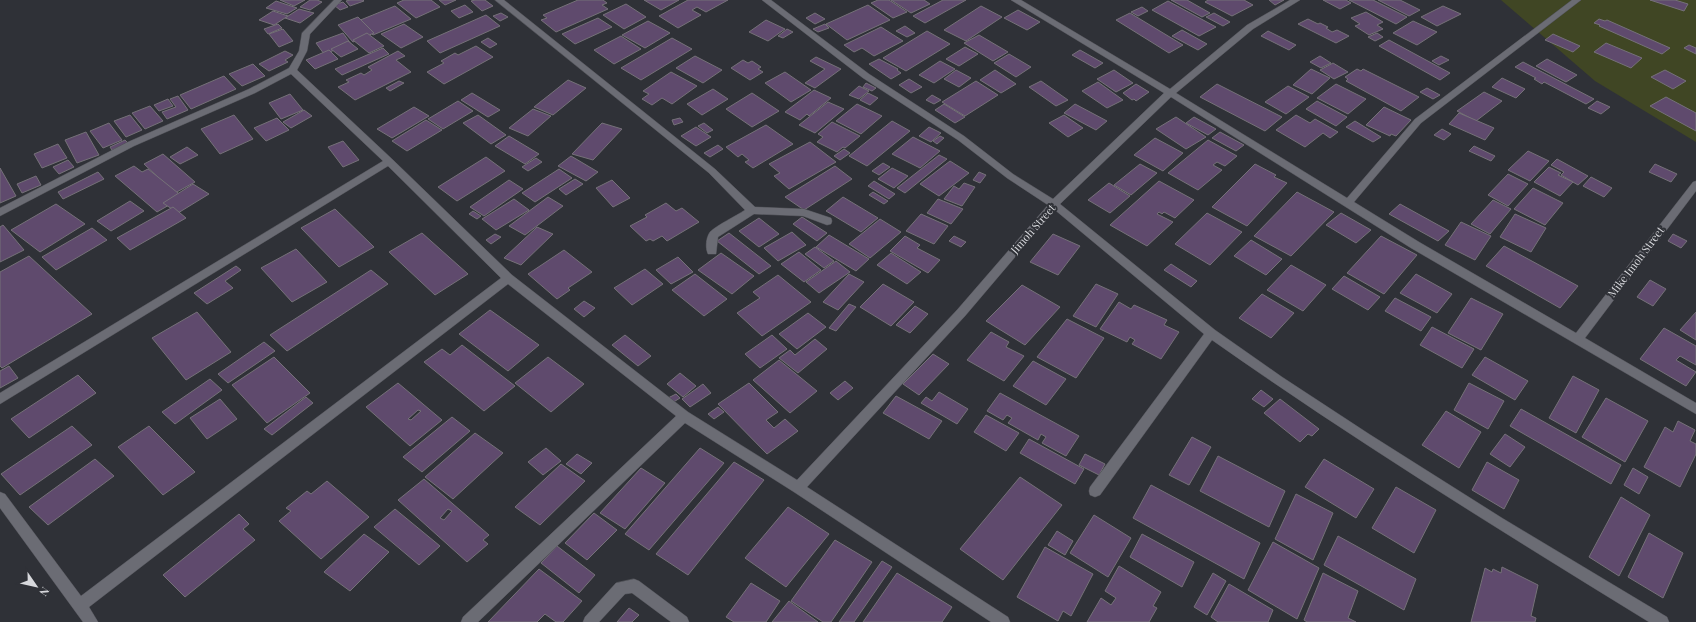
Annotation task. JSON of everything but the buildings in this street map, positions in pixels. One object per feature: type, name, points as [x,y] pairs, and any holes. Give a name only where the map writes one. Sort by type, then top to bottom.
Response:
[{"type":"street","points":[[0,212],[131,144],[252,91],[292,70],[304,50],[306,33],[338,0]]},
{"type":"street","points":[[499,0],[706,166],[752,210]]},
{"type":"street","points":[[766,0],[866,76],[961,138],[1010,176],[1054,204],[1211,333],[1365,438],[1504,526],[1662,622]]},
{"type":"street","points":[[1014,0],[1170,93],[1347,204],[1696,409]]},
{"type":"street","name":"Jimoh Street","points":[[798,488],[961,313],[1054,204],[1170,93],[1250,27],[1296,0]]},
{"type":"street","points":[[1347,204],[1418,121],[1577,0]]},
{"type":"street","points":[[292,70],[389,161],[508,278],[684,416],[798,488],[1003,622]]},
{"type":"street","points":[[0,399],[389,161]]},
{"type":"street","name":"Mike Imoh Street","points":[[1577,340],[1696,184]]},
{"type":"street","points":[[712,251],[712,240],[714,235],[752,210],[804,213],[826,221]]},
{"type":"street","points":[[79,606],[508,278]]},
{"type":"street","points":[[1095,491],[1211,333]]},
{"type":"street","points":[[468,622],[684,416]]},
{"type":"street","points":[[0,498],[91,622]]},
{"type":"street","points":[[590,622],[620,588],[634,586],[682,622]]},
{"type":"green space","points":[[1501,0],[1696,0],[1696,142],[1595,81]]}]
